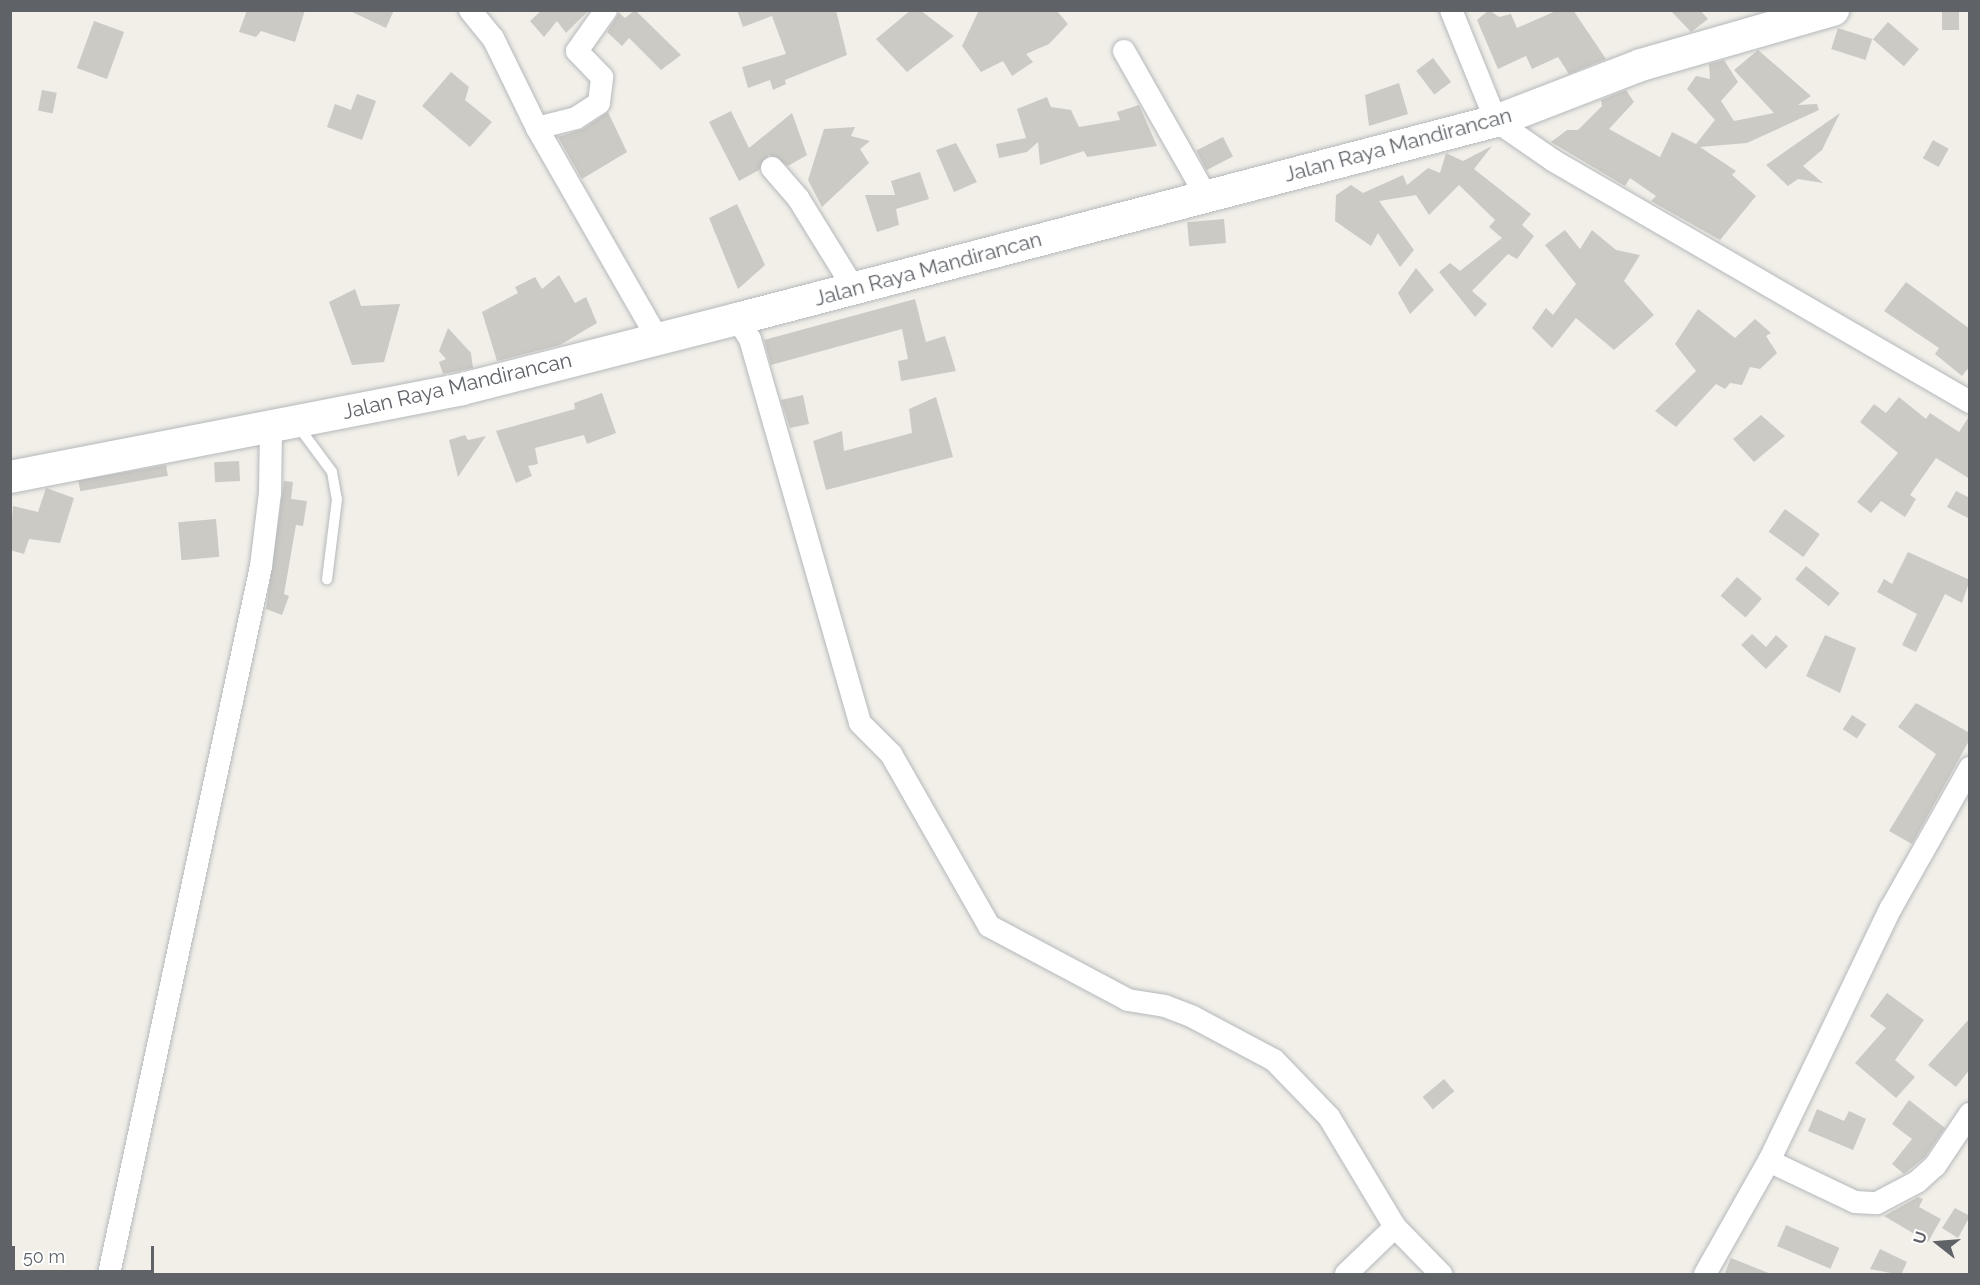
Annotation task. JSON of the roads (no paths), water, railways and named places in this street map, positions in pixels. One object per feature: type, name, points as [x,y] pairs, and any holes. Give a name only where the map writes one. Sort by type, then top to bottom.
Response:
[{"type":"street","points":[[470,10],[493,38],[537,128],[658,339]]},
{"type":"street","points":[[537,128],[576,118],[599,103],[602,77],[577,51],[606,10]]},
{"type":"street","points":[[1451,10],[1496,121],[1554,161],[1970,402]]},
{"type":"street","name":"Jalan Raya Mandirancan","points":[[10,477],[462,389],[737,319],[1496,121],[1641,65],[1833,10]]},
{"type":"street","points":[[1124,51],[1206,196]]},
{"type":"street","points":[[772,168],[798,198],[853,287]]},
{"type":"street","points":[[737,319],[750,339],[860,723],[891,754],[989,926],[1128,1000],[1165,1006],[1193,1017],[1274,1060],[1329,1117],[1395,1227],[1441,1275]]},
{"type":"street","points":[[109,1275],[261,566],[270,493],[283,423]]},
{"type":"street","points":[[1705,1275],[1768,1161],[1891,908],[1970,768]]},
{"type":"street","points":[[1768,1161],[1855,1202],[1876,1203],[1917,1182],[1935,1166],[1970,1114]]},
{"type":"street","points":[[1346,1275],[1395,1227]]},
{"type":"lane","points":[[283,423],[332,472],[337,499],[327,579]]}]
